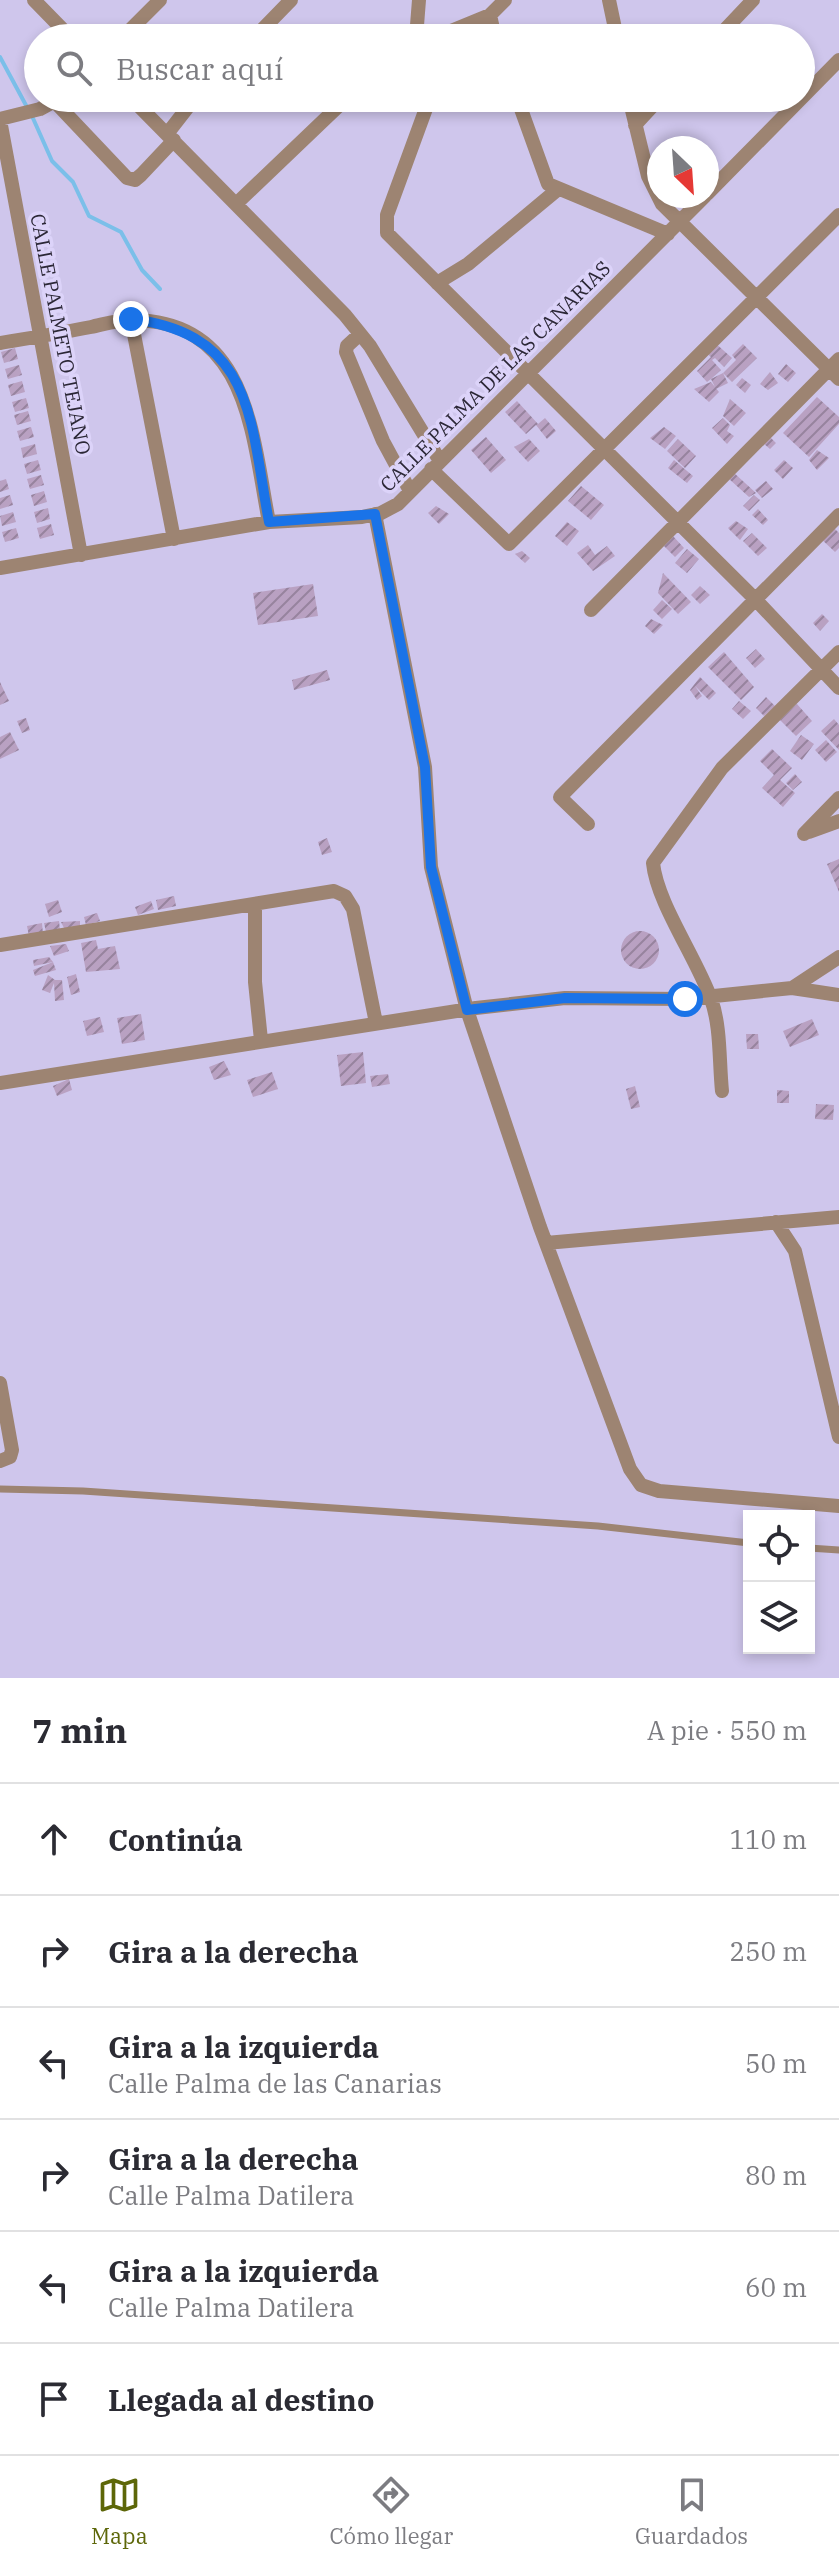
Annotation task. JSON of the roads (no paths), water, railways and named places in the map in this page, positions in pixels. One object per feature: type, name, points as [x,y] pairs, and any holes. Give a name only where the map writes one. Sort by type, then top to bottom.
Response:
[{"type":"street","points":[[34,0],[57,24]]},
{"type":"street","points":[[136,24],[160,0]]},
{"type":"street","points":[[268,24],[291,0]]},
{"type":"street","points":[[417,24],[419,0]]},
{"type":"street","points":[[468,24],[490,15],[505,0]]},
{"type":"street","points":[[609,0],[614,24]]},
{"type":"street","points":[[730,24],[753,0]]},
{"type":"street","points":[[490,15],[492,24]]},
{"type":"street","name":"CALLE PALMA DE LAS CANARIAS","points":[[815,84],[839,60]]},
{"type":"street","points":[[0,119],[24,111]]},
{"type":"street","points":[[69,112],[127,178],[135,180],[186,112]]},
{"type":"street","points":[[145,112],[360,334],[435,465],[509,544],[839,215]]},
{"type":"street","points":[[236,204],[332,112]]},
{"type":"street","points":[[425,112],[387,215],[387,233],[756,600],[839,688]]},
{"type":"street","points":[[522,112],[548,184],[668,234]]},
{"type":"street","points":[[591,610],[836,369],[756,297],[662,204],[648,176],[632,112]]},
{"type":"street","points":[[635,125],[647,112]]},
{"type":"street","name":"CALLE PALMA DE LAS CANARIAS","points":[[719,182],[788,112]]},
{"type":"street","name":"CALLE PALMETO TEJANO","points":[[0,119],[81,555]]},
{"type":"street","points":[[437,283],[468,264],[557,190]]},
{"type":"street","name":"CALLE PALMA DE LAS CANARIAS","points":[[0,568],[269,522],[375,514],[398,504],[693,208]]},
{"type":"street","points":[[131,319],[174,539]]},
{"type":"street","points":[[0,343],[131,319],[167,324],[204,341],[234,375],[248,413],[269,522]]},
{"type":"street","points":[[360,334],[347,346],[346,352],[383,441],[410,491]]},
{"type":"street","points":[[375,514],[425,767],[431,867],[467,1010],[546,1243],[630,1469],[641,1485],[659,1491],[839,1506]]},
{"type":"street","points":[[588,824],[560,797],[839,515]]},
{"type":"street","points":[[722,1091],[710,997],[675,920],[655,885],[653,863],[722,768],[839,652]]},
{"type":"street","points":[[839,798],[804,834],[839,821]]},
{"type":"street","points":[[0,945],[334,891],[345,896],[353,909],[376,1023]]},
{"type":"street","points":[[255,904],[254,971],[261,1040]]},
{"type":"street","points":[[792,988],[839,957]]},
{"type":"street","points":[[0,1083],[261,1040],[565,998],[710,997],[792,988],[839,995]]},
{"type":"street","points":[[546,1243],[839,1217]]},
{"type":"street","points":[[776,1222],[795,1251],[839,1437]]},
{"type":"street","points":[[0,1383],[5,1459]]},
{"type":"lane","points":[[0,1489],[83,1491],[598,1526],[743,1542]]},
{"type":"lane","points":[[815,1548],[839,1550]]},
{"type":"waterway","points":[[0,57],[24,102]]},
{"type":"waterway","points":[[32,116],[52,161],[73,182],[89,216],[121,232],[142,270],[160,289]]}]
